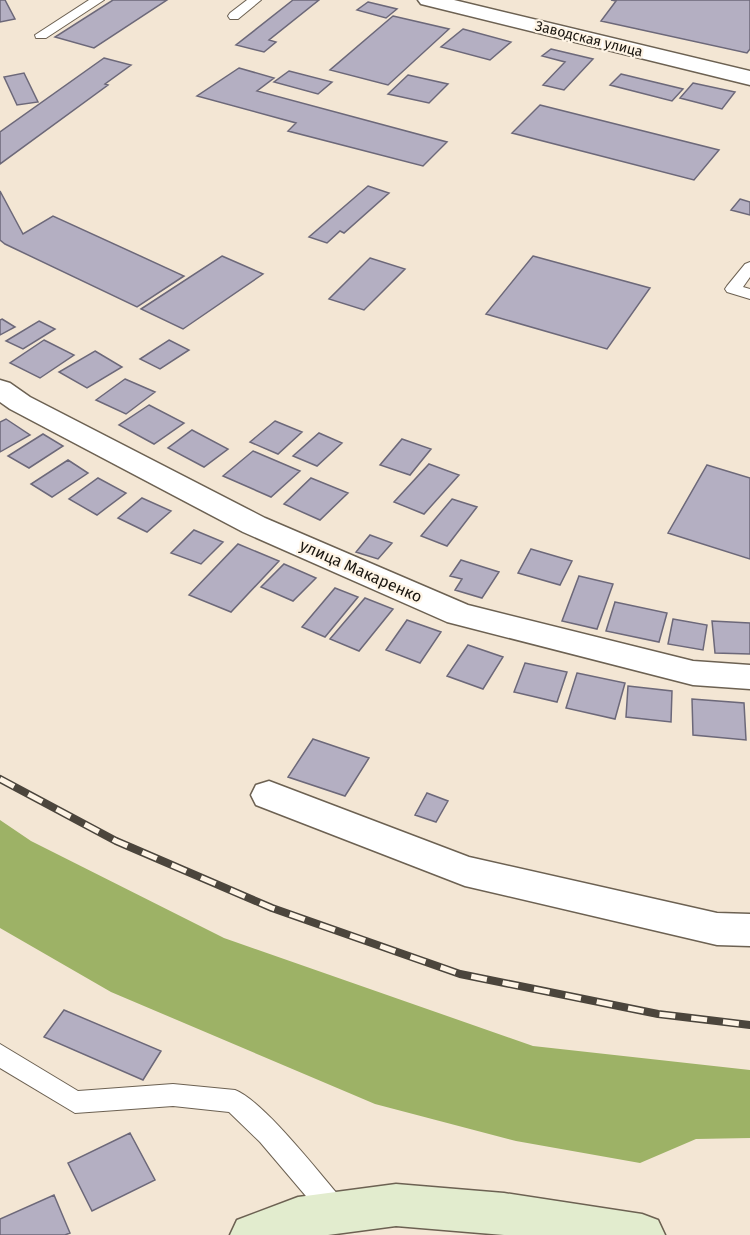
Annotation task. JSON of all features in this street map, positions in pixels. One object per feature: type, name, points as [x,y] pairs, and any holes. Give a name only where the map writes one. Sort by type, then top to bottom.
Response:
[{"type":"main road","points":[[253,1235],[298,1218],[396,1205],[504,1214],[642,1235]]},
{"type":"street","name":"Заводская улица","points":[[428,0],[750,78]]},
{"type":"street","name":"улица Макаренко","points":[[0,389],[20,403],[254,525],[459,614],[693,673],[750,677]]},
{"type":"street","points":[[269,795],[465,871],[717,929],[750,930]]},
{"type":"lane","points":[[41,35],[98,0]]},
{"type":"lane","points":[[234,16],[255,0]]},
{"type":"lane","points":[[750,267],[733,288],[750,294]]},
{"type":"lane","points":[[0,1055],[75,1102],[173,1095],[235,1101],[269,1134],[337,1213]]},
{"type":"green space","points":[[0,820],[31,841],[224,938],[533,1046],[750,1070],[750,1138],[696,1139],[640,1163],[516,1141],[375,1104],[111,992],[0,928]]},
{"type":"building","points":[[0,0],[5,0],[15,19],[0,22]]},
{"type":"building","points":[[113,0],[167,0],[94,48],[55,37]]},
{"type":"building","points":[[293,0],[319,0],[269,40],[276,42],[264,52],[236,45]]},
{"type":"building","points":[[611,0],[750,0],[750,49],[747,53],[601,21],[616,1]]},
{"type":"building","points":[[368,2],[397,9],[386,18],[357,10]]},
{"type":"building","points":[[393,16],[449,29],[388,85],[330,70]]},
{"type":"building","points":[[463,29],[511,42],[490,60],[441,47]]},
{"type":"building","points":[[551,49],[593,59],[564,90],[543,85],[565,62],[542,56]]},
{"type":"building","points":[[104,58],[131,65],[105,84],[108,85],[0,164],[0,132]]},
{"type":"building","points":[[239,68],[274,78],[257,91],[447,142],[423,166],[288,131],[296,123],[197,96]]},
{"type":"building","points":[[289,71],[332,82],[318,94],[274,82]]},
{"type":"building","points":[[24,73],[38,102],[17,105],[4,77]]},
{"type":"building","points":[[621,74],[683,89],[672,101],[610,85]]},
{"type":"building","points":[[408,75],[448,84],[429,103],[388,94]]},
{"type":"building","points":[[693,83],[735,92],[722,109],[680,98]]},
{"type":"building","points":[[540,105],[719,150],[694,180],[512,133]]},
{"type":"building","points":[[368,186],[389,193],[344,233],[340,231],[327,243],[309,237]]},
{"type":"building","points":[[0,191],[23,234],[53,216],[184,276],[137,307],[0,240]]},
{"type":"building","points":[[740,199],[750,202],[750,215],[731,210]]},
{"type":"building","points":[[222,256],[263,274],[183,329],[141,309]]},
{"type":"building","points":[[533,256],[650,288],[607,349],[486,314]]},
{"type":"building","points":[[370,258],[405,269],[364,310],[329,299]]},
{"type":"building","points":[[0,320],[15,327],[0,335]]},
{"type":"building","points":[[39,321],[55,329],[23,349],[6,341]]},
{"type":"building","points":[[44,340],[74,355],[40,378],[10,363]]},
{"type":"building","points":[[169,340],[189,350],[160,369],[140,359]]},
{"type":"building","points":[[95,351],[122,367],[87,388],[59,372]]},
{"type":"building","points":[[125,379],[155,392],[126,414],[96,400]]},
{"type":"building","points":[[149,405],[184,423],[154,444],[119,425]]},
{"type":"building","points":[[6,419],[30,435],[0,452],[0,422]]},
{"type":"building","points":[[275,421],[302,432],[278,454],[250,442]]},
{"type":"building","points":[[192,430],[228,449],[204,467],[168,448]]},
{"type":"building","points":[[319,433],[342,443],[317,466],[293,456]]},
{"type":"building","points":[[43,434],[63,446],[29,468],[8,456]]},
{"type":"building","points":[[402,439],[431,449],[410,475],[380,465]]},
{"type":"building","points":[[253,451],[300,471],[271,497],[223,476]]},
{"type":"building","points":[[68,460],[88,473],[52,497],[31,484]]},
{"type":"building","points":[[429,464],[459,475],[424,514],[394,502]]},
{"type":"building","points":[[707,465],[750,478],[750,559],[668,533]]},
{"type":"building","points":[[98,478],[126,493],[97,515],[69,499]]},
{"type":"building","points":[[311,478],[348,493],[320,520],[284,504]]},
{"type":"building","points":[[142,498],[171,511],[147,532],[118,518]]},
{"type":"building","points":[[452,499],[477,507],[447,546],[421,536]]},
{"type":"building","points":[[194,530],[223,542],[201,564],[171,553]]},
{"type":"building","points":[[370,535],[392,543],[378,559],[356,552]]},
{"type":"building","points":[[238,544],[279,561],[231,612],[189,595]]},
{"type":"building","points":[[531,549],[572,561],[560,585],[518,573]]},
{"type":"building","points":[[461,560],[499,572],[482,598],[455,590],[462,579],[450,576]]},
{"type":"building","points":[[284,564],[316,578],[293,601],[261,587]]},
{"type":"building","points":[[579,576],[613,584],[597,629],[562,621]]},
{"type":"building","points":[[335,588],[358,597],[325,637],[302,627]]},
{"type":"building","points":[[365,598],[393,609],[359,651],[330,639]]},
{"type":"building","points":[[615,602],[667,613],[659,642],[606,631]]},
{"type":"building","points":[[673,619],[707,625],[703,650],[668,644]]},
{"type":"building","points":[[407,620],[441,632],[420,663],[386,650]]},
{"type":"building","points":[[712,621],[750,623],[750,654],[715,653]]},
{"type":"building","points":[[468,645],[503,657],[483,689],[447,676]]},
{"type":"building","points":[[525,663],[567,672],[557,702],[514,692]]},
{"type":"building","points":[[577,673],[625,683],[615,719],[566,708]]},
{"type":"building","points":[[628,686],[672,691],[671,722],[626,717]]},
{"type":"building","points":[[692,699],[744,703],[746,740],[693,735]]},
{"type":"building","points":[[313,739],[369,758],[345,796],[288,777]]},
{"type":"building","points":[[427,793],[448,801],[436,822],[415,815]]},
{"type":"building","points":[[64,1010],[161,1051],[143,1080],[44,1037]]},
{"type":"building","points":[[130,1133],[155,1180],[92,1211],[68,1163]]},
{"type":"building","points":[[54,1195],[70,1233],[65,1235],[0,1235],[0,1219]]},
{"type":"railway","points":[[0,779],[116,841],[272,908],[460,974],[658,1014],[750,1025]]}]
